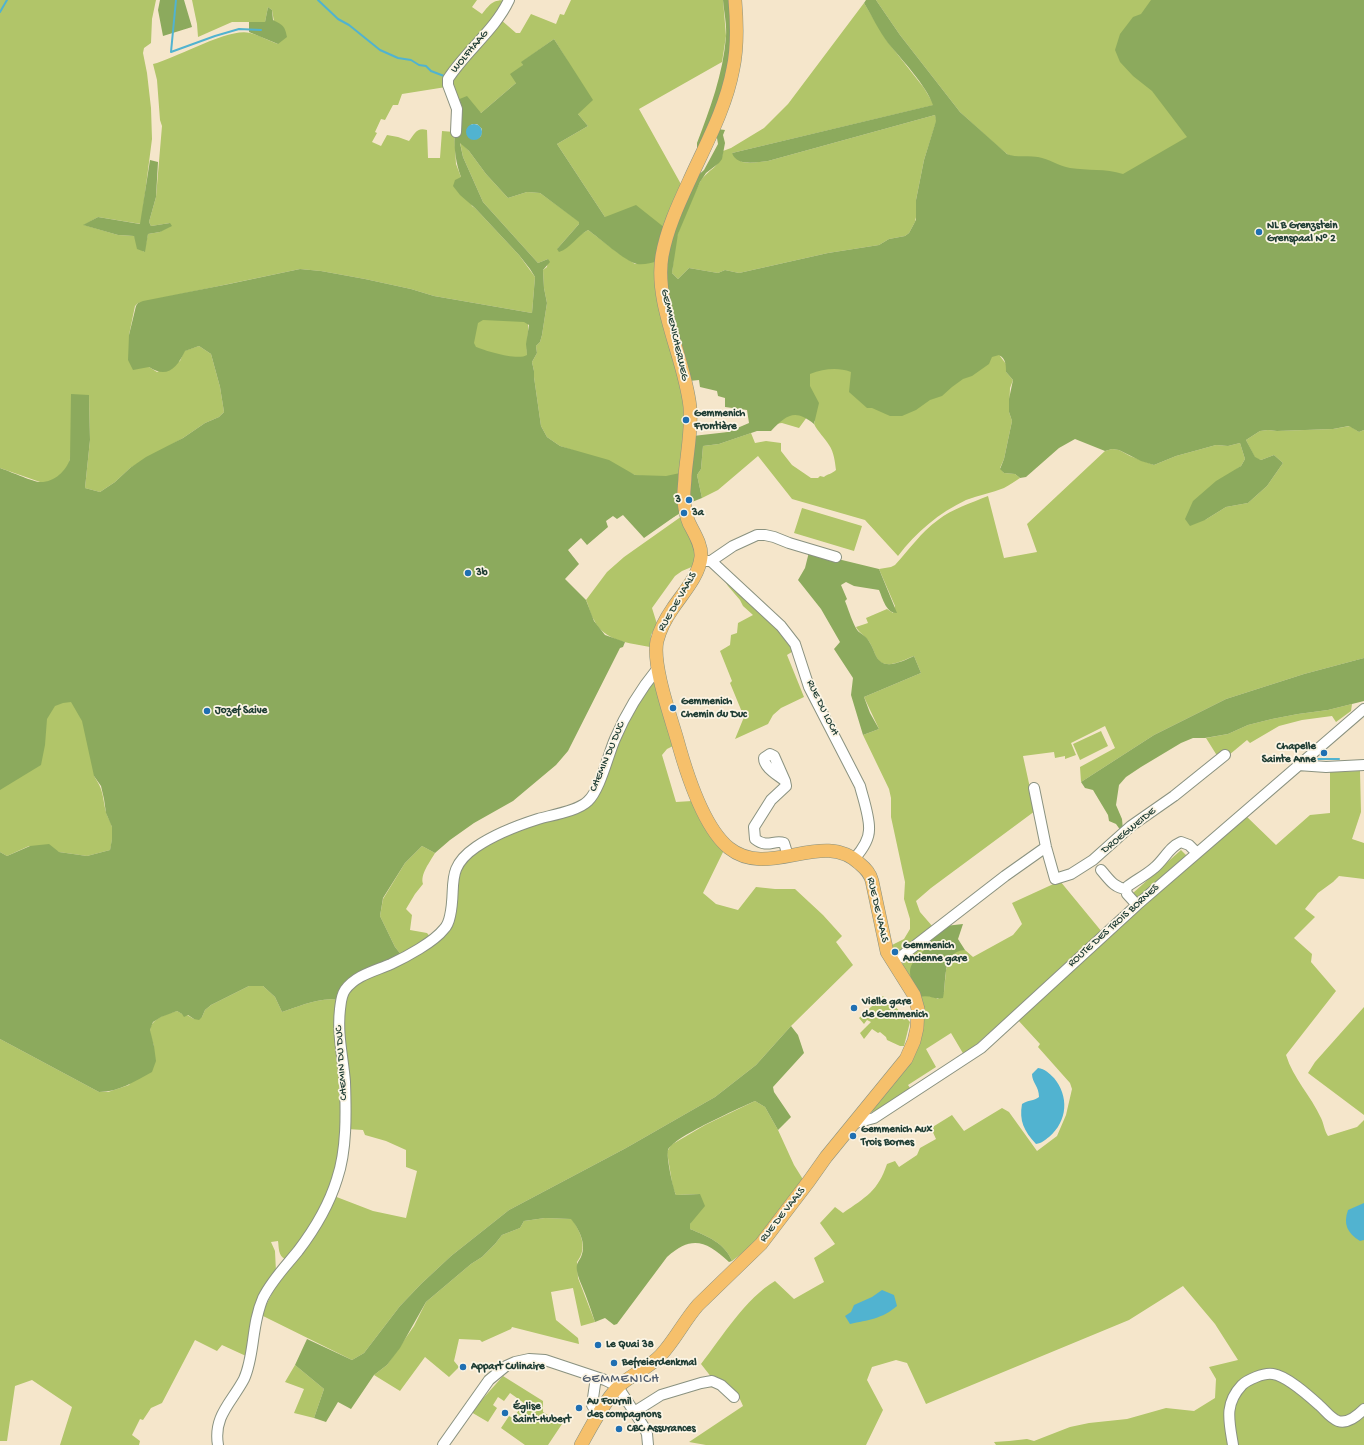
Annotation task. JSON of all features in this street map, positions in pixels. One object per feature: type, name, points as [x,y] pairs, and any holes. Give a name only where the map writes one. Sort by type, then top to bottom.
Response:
[{"type":"main road","name":"GEMMENICHERWEG","points":[[684,499],[690,411],[686,385],[667,313],[663,289],[662,258],[669,228],[675,212],[726,98],[734,66],[737,41],[735,0]]},
{"type":"main road","name":"RUE DE VAALS","points":[[581,1445],[598,1416],[618,1387],[628,1378],[652,1363],[662,1354],[691,1313],[761,1244],[826,1157],[906,1059],[914,1041],[917,1028],[917,1002],[909,986],[892,961],[885,945],[870,876],[855,858],[830,850],[764,860],[745,856],[728,847],[714,832],[699,802],[689,778],[677,741],[658,668],[656,648],[660,632],[670,612],[706,560],[687,517],[684,499]]},
{"type":"street","name":"WOLFHAAG","points":[[456,132],[457,109],[448,84],[448,78],[500,15],[509,0]]},
{"type":"street","points":[[706,560],[757,534],[774,537],[836,557]]},
{"type":"street","name":"RUE DU LOCH","points":[[706,560],[781,626],[795,644],[809,687],[860,786],[865,802],[870,831],[862,849],[855,858]]},
{"type":"street","name":"CHEMIN DU DUC","points":[[218,1445],[216,1434],[218,1422],[247,1371],[254,1326],[264,1298],[277,1275],[300,1248],[314,1227],[325,1208],[338,1178],[343,1149],[345,1095],[345,1078],[338,1029],[342,994],[356,980],[369,972],[390,965],[407,956],[440,934],[446,928],[450,913],[453,875],[459,862],[474,848],[500,833],[516,826],[574,808],[588,802],[600,780],[608,756],[631,705],[658,668]]},
{"type":"street","name":"ROUTE DES TROIS BORNES","points":[[852,1124],[874,1118],[981,1048],[1137,905],[1364,709]]},
{"type":"street","name":"DROEGWEIDE","points":[[1034,788],[1046,847],[1055,880],[1084,867],[1131,826],[1174,796],[1225,755]]},
{"type":"street","points":[[1298,765],[1326,767],[1364,766]]},
{"type":"street","points":[[785,782],[785,788],[770,800],[754,827],[756,839],[767,844],[784,843],[788,856]]},
{"type":"street","points":[[1126,889],[1164,860],[1176,844],[1181,842],[1189,845],[1197,853]]},
{"type":"street","points":[[892,961],[899,958],[999,880],[1046,847]]},
{"type":"street","points":[[1101,870],[1114,885],[1126,889]]},
{"type":"street","points":[[1126,889],[1127,894],[1137,905]]},
{"type":"street","points":[[443,1445],[489,1380],[506,1366],[515,1362],[529,1359],[546,1360],[606,1380],[618,1387],[647,1434],[650,1444]]},
{"type":"street","points":[[1233,1445],[1229,1421],[1229,1410],[1232,1400],[1236,1391],[1244,1382],[1261,1375],[1270,1374],[1280,1376],[1294,1384],[1332,1418],[1338,1421],[1350,1420],[1356,1417],[1364,1409]]},
{"type":"street","points":[[596,1377],[592,1406],[598,1416]]},
{"type":"street","points":[[634,1412],[661,1395],[701,1382],[712,1382],[720,1385],[734,1397]]},
{"type":"green space","points":[[0,0],[156,0],[152,19],[151,43],[144,48],[143,53],[151,108],[152,139],[141,224],[98,217],[84,225],[118,235],[134,236],[144,252],[148,234],[160,232],[170,223],[151,226],[149,222],[156,197],[162,126],[160,120],[157,80],[153,64],[216,39],[241,32],[250,33],[278,44],[272,10],[268,7],[265,22],[232,22],[198,37],[192,0],[477,0],[472,7],[482,14],[492,3],[507,0],[446,87],[402,94],[398,105],[393,105],[385,120],[381,119],[375,132],[377,133],[372,142],[381,146],[387,135],[409,141],[418,130],[424,129],[427,130],[428,158],[440,158],[442,131],[454,132],[456,164],[472,206],[519,255],[535,277],[532,313],[434,296],[411,289],[365,279],[321,271],[300,269],[138,303],[135,306],[129,335],[149,367],[157,372],[180,361],[184,351],[199,346],[211,354],[220,387],[224,412],[219,417],[205,423],[183,438],[130,468],[115,482],[100,492],[85,488],[90,440],[89,395],[71,451],[68,466],[84,489],[101,493],[229,414],[213,351],[198,342],[132,334],[527,317],[527,355],[541,435],[561,447],[635,476],[642,475],[635,475],[560,446],[547,437],[541,426],[532,362],[537,353],[536,346],[540,342],[542,335],[547,303],[543,270],[547,267],[548,259],[538,263],[483,202],[463,157],[460,142],[508,198],[527,192],[540,193],[580,222],[557,249],[588,230],[635,264],[658,261],[670,343],[686,412],[681,513],[666,521],[623,510],[94,776],[100,786],[107,814],[111,823],[112,838],[110,850],[87,856],[29,846],[7,856],[0,852],[0,470],[39,483],[40,482],[0,468]]},
{"type":"green space","points":[[160,0],[184,0],[192,27],[163,36],[158,10]]},
{"type":"green space","points":[[571,0],[723,0],[726,36],[722,62],[639,109],[682,186],[665,228],[605,217],[557,144],[588,126],[578,114],[567,60],[554,39],[522,62],[523,65],[516,83],[481,113],[459,100],[453,91],[452,77],[500,19],[516,33],[520,33],[531,14],[556,24],[560,14],[564,15]]},
{"type":"green space","points":[[723,0],[730,0],[734,19],[733,42],[727,75],[717,106],[697,152],[697,143],[707,117],[722,64],[726,37]]},
{"type":"green space","points":[[866,0],[876,0],[900,35],[960,112],[1007,154],[1015,156],[1038,157],[1070,168],[1110,171],[1123,174],[1187,137],[1152,91],[1133,76],[1120,62],[1115,50],[1120,34],[1133,17],[1141,14],[1151,0],[1364,0],[1364,430],[1359,432],[1349,426],[1333,429],[1260,431],[1246,440],[1255,457],[1261,460],[1274,455],[1283,463],[1267,486],[1248,503],[1226,507],[1205,520],[1190,526],[1185,519],[1193,501],[1216,481],[1241,466],[1245,459],[1240,443],[1228,446],[1216,445],[1176,456],[1154,465],[1141,461],[1119,450],[1112,449],[1105,451],[1075,439],[1059,448],[1026,477],[1020,478],[1015,474],[1004,473],[1000,469],[1004,459],[1012,421],[1009,412],[1009,399],[1013,380],[1006,372],[1004,360],[999,355],[992,357],[989,364],[972,376],[963,379],[942,396],[930,400],[916,410],[902,416],[890,416],[872,408],[867,408],[849,392],[851,372],[830,369],[810,374],[810,386],[819,403],[814,424],[801,416],[796,415],[781,421],[771,431],[757,431],[719,444],[703,446],[701,469],[697,475],[702,498],[687,504],[693,436],[728,432],[749,423],[747,410],[725,407],[725,398],[718,396],[717,391],[700,387],[699,380],[689,381],[670,310],[665,273],[672,230],[694,179],[704,170],[718,144],[717,129],[725,130],[723,135],[725,143],[722,159],[706,173],[700,182],[678,234],[672,273],[678,279],[689,268],[718,273],[725,270],[739,273],[828,253],[879,245],[889,239],[905,236],[909,233],[916,220],[916,200],[924,160],[936,121],[935,115],[768,161],[753,163],[743,162],[738,160],[732,153],[933,105],[925,89],[882,34],[864,3]]},
{"type":"green space","points":[[876,0],[1364,0],[1000,356],[1006,364],[1006,372],[1013,380],[1010,388],[1009,412],[1012,421],[1004,459],[1000,468],[1004,473],[1015,474],[1020,478],[1004,488],[966,500],[937,517],[912,539],[898,556],[865,520],[792,499],[758,456],[718,490],[702,498],[697,475],[701,469],[703,446],[719,444],[751,433],[755,443],[766,441],[781,443],[781,451],[792,465],[811,478],[818,478],[820,476],[824,477],[836,470],[832,451],[814,424],[815,421],[807,417],[799,428],[782,423],[768,425],[701,444],[693,500],[691,438],[731,432],[752,425],[748,408],[727,398],[719,390],[699,379],[713,276],[745,273],[911,241],[915,222],[909,233],[905,236],[889,239],[879,245],[828,253],[739,273],[725,270],[718,273],[689,268],[678,279],[672,273],[678,233],[700,182],[720,160],[723,151],[731,148],[764,128],[788,104],[864,3],[887,41],[924,88],[934,105],[732,153],[742,162],[750,163],[768,161],[935,115],[936,119],[992,159],[1011,156],[994,143],[960,112],[900,35]],"holes":[[[936,122],[916,217],[916,200],[924,160]]]},
{"type":"green space","points":[[268,7],[272,10],[273,20],[283,26],[286,33],[287,37],[278,44],[249,32],[249,22],[265,22]]},
{"type":"green space","points":[[554,39],[593,100],[578,114],[588,126],[557,144],[605,217],[636,205],[665,228],[658,261],[650,263],[637,264],[626,259],[588,230],[567,248],[559,252],[557,249],[579,224],[579,222],[540,193],[527,192],[508,198],[486,174],[469,151],[460,143],[463,157],[483,202],[538,263],[548,259],[550,262],[543,270],[547,303],[542,335],[540,342],[536,346],[537,353],[532,362],[541,426],[547,437],[560,446],[609,460],[635,475],[666,476],[680,473],[681,512],[644,538],[623,515],[617,519],[613,516],[606,521],[608,527],[587,545],[581,538],[568,550],[579,564],[565,579],[586,600],[594,621],[605,635],[625,642],[623,647],[620,648],[568,751],[556,765],[513,801],[474,823],[435,853],[422,846],[405,863],[383,898],[380,916],[395,947],[403,957],[369,971],[338,1000],[325,999],[282,1012],[275,997],[263,986],[249,986],[211,1005],[205,1010],[199,1020],[188,1015],[184,1017],[177,1011],[161,1017],[153,1022],[150,1030],[156,1061],[152,1072],[120,1088],[106,1092],[99,1092],[0,1039],[0,852],[7,856],[30,846],[49,844],[59,852],[87,856],[110,850],[112,827],[106,813],[101,786],[94,776],[82,721],[71,702],[55,706],[47,719],[45,745],[41,765],[0,790],[0,468],[35,481],[44,482],[50,481],[66,468],[70,459],[71,394],[89,395],[90,440],[85,488],[100,492],[146,457],[183,438],[205,423],[219,417],[224,412],[220,387],[211,354],[199,346],[185,351],[175,367],[166,372],[161,372],[149,367],[133,370],[128,360],[129,335],[136,306],[138,303],[143,301],[300,269],[321,271],[365,279],[411,289],[434,296],[532,313],[535,277],[519,255],[453,186],[455,180],[461,177],[455,148],[457,100],[467,96],[481,113],[516,83],[510,74],[523,65],[521,62]],"holes":[[[472,124],[477,124],[482,129],[481,136],[477,139],[472,139],[467,134],[467,129]],[[483,320],[524,322],[529,325],[526,344],[527,355],[523,357],[510,356],[476,347],[474,343],[478,323]]]},
{"type":"green space","points":[[150,160],[158,162],[156,197],[149,222],[151,226],[170,223],[172,226],[160,232],[148,234],[145,252],[137,249],[134,236],[118,235],[83,225],[98,217],[140,224]]},
{"type":"green space","points":[[1350,426],[1359,432],[1364,430],[1364,658],[1304,674],[1226,699],[1154,735],[1081,782],[1080,767],[1115,748],[1105,726],[1071,743],[1076,755],[1065,759],[1065,756],[1055,758],[1054,752],[1023,756],[1035,811],[931,888],[916,901],[920,912],[933,927],[902,951],[894,950],[892,945],[904,939],[910,929],[910,919],[904,899],[905,882],[891,817],[891,798],[889,789],[863,735],[879,729],[864,697],[921,673],[914,656],[900,662],[889,664],[880,662],[871,645],[856,627],[868,623],[866,618],[887,609],[893,613],[895,606],[879,569],[895,565],[915,541],[943,516],[962,506],[988,496],[1004,558],[1037,552],[1027,524],[1105,451],[1112,449],[1119,450],[1154,465],[1176,456],[1216,445],[1228,446],[1240,443],[1245,459],[1241,466],[1233,472],[1205,520],[1226,507],[1248,503],[1267,486],[1283,463],[1274,455],[1261,460],[1255,458],[1246,440],[1260,431],[1333,429]]},
{"type":"green space","points":[[802,508],[862,526],[854,551],[794,533]]},
{"type":"green space","points":[[682,516],[696,547],[694,566],[675,576],[652,608],[657,624],[651,635],[650,647],[618,640],[604,633],[598,627],[591,615],[586,600],[607,572],[624,557]]},
{"type":"green space","points":[[809,552],[879,569],[897,613],[890,611],[879,590],[854,586],[846,582],[841,585],[847,599],[845,601],[851,618],[857,630],[867,639],[877,658],[881,662],[885,664],[893,664],[914,656],[921,673],[864,697],[870,713],[879,729],[863,735],[851,695],[853,678],[834,649],[840,642],[821,609],[798,580],[805,568]]},
{"type":"green space","points":[[725,576],[781,631],[795,650],[787,655],[804,697],[781,708],[773,715],[768,724],[735,739],[744,717],[730,683],[732,681],[720,651],[730,645],[731,635],[737,633],[738,623],[753,615],[743,606],[728,586],[724,580]]},
{"type":"green space","points":[[1364,658],[1364,701],[1328,710],[1272,719],[1248,725],[1228,734],[1205,738],[1193,738],[1181,743],[1126,777],[1119,785],[1116,805],[1122,819],[1123,830],[1121,831],[1116,824],[1109,821],[1108,815],[1093,790],[1085,788],[1081,782],[1154,735],[1226,699],[1304,674]]},
{"type":"green space","points":[[653,678],[673,746],[667,749],[662,755],[676,802],[692,801],[724,850],[703,893],[716,904],[738,910],[756,887],[795,889],[823,915],[842,936],[836,942],[853,965],[791,1026],[756,1065],[715,1097],[626,1148],[509,1210],[451,1256],[400,1306],[364,1353],[352,1360],[261,1315],[283,1272],[334,1196],[373,1211],[406,1218],[417,1171],[406,1167],[406,1150],[386,1141],[365,1135],[363,1130],[347,1129],[340,1020],[349,987],[442,936],[461,863],[501,835],[582,808],[618,737]]},
{"type":"green space","points":[[1352,704],[1351,711],[1336,722],[1332,716],[1302,720],[1279,726],[1250,743],[1247,740],[1223,760],[1216,754],[1206,738],[1228,734],[1248,725],[1272,719],[1328,710]]},
{"type":"green space","points":[[1101,731],[1108,746],[1080,760],[1073,744]]},
{"type":"green space","points":[[1360,771],[1361,812],[1352,839],[1364,843],[1364,879],[1339,876],[1318,893],[1305,909],[1315,917],[1294,938],[1312,954],[1311,962],[1336,991],[1286,1055],[1293,1071],[1317,1110],[1328,1136],[1357,1127],[1364,1120],[1364,1405],[1358,1412],[1342,1419],[1273,1372],[1234,1390],[1229,1445],[996,1445],[994,1442],[1027,1439],[1034,1441],[1070,1427],[1089,1423],[1127,1419],[1166,1408],[1194,1411],[1215,1398],[1216,1379],[1209,1367],[1238,1360],[1215,1324],[1183,1286],[1129,1320],[926,1404],[907,1363],[896,1360],[872,1367],[867,1380],[883,1410],[866,1445],[706,1445],[689,1442],[743,1406],[739,1397],[712,1378],[701,1364],[744,1308],[764,1288],[775,1281],[794,1299],[824,1282],[814,1258],[835,1244],[820,1223],[835,1207],[843,1213],[865,1198],[880,1181],[887,1164],[895,1161],[899,1167],[917,1155],[920,1148],[936,1139],[931,1128],[952,1115],[964,1131],[1002,1108],[1009,1112],[1037,1151],[1057,1136],[1066,1115],[1072,1089],[1070,1083],[1038,1047],[1040,1044],[1017,1019],[1082,958],[1245,815],[1276,845],[1310,815],[1330,813],[1330,772]]},
{"type":"green space","points":[[422,846],[435,853],[424,872],[422,880],[423,884],[406,909],[412,915],[410,930],[427,933],[431,938],[403,957],[395,947],[380,916],[383,899],[405,863]]},
{"type":"green space","points":[[1181,850],[1187,856],[1138,898],[1134,897],[1133,893]]},
{"type":"green space","points":[[1060,881],[1102,932],[964,1055],[951,1033],[926,1049],[936,1067],[908,1085],[910,1088],[891,1103],[879,1110],[870,1112],[921,1028],[902,966],[903,960],[931,936],[930,942],[912,968],[912,974],[915,985],[919,991],[938,999],[944,992],[946,970],[952,955],[958,950],[965,950],[973,957],[1013,935],[1022,924],[1012,903]]},
{"type":"green space","points":[[963,924],[958,939],[965,950],[957,952],[949,961],[946,968],[943,998],[926,996],[919,997],[910,975],[913,962],[928,946],[931,936],[945,926]]},
{"type":"green space","points":[[249,986],[263,986],[275,997],[282,1012],[325,999],[338,1000],[342,1067],[339,1159],[324,1205],[289,1257],[285,1259],[281,1256],[278,1241],[271,1242],[275,1251],[276,1272],[246,1356],[222,1345],[217,1351],[195,1340],[162,1403],[151,1408],[143,1420],[140,1419],[132,1435],[140,1441],[139,1445],[60,1445],[72,1407],[32,1380],[15,1386],[7,1441],[0,1441],[0,1039],[99,1092],[108,1092],[129,1085],[154,1046],[150,1031],[156,1020],[164,1015],[177,1011],[194,1019],[202,1017],[205,1010],[211,1005]]},
{"type":"green space","points":[[883,996],[887,1001],[889,1000],[910,1022],[904,1046],[900,1046],[887,1040],[886,1037],[880,1032],[878,1033],[872,1029],[864,1039],[860,1033],[871,1022],[867,1020],[864,1024],[859,1018]]},
{"type":"green space","points":[[1364,1007],[1364,1115],[1308,1073],[1315,1062]]},
{"type":"green space","points":[[791,1026],[798,1035],[804,1053],[773,1087],[774,1092],[791,1117],[778,1130],[765,1107],[755,1101],[694,1131],[673,1144],[668,1150],[669,1165],[676,1195],[700,1194],[705,1206],[690,1224],[690,1229],[715,1241],[725,1249],[732,1261],[729,1262],[706,1245],[692,1243],[684,1246],[667,1257],[617,1324],[614,1325],[605,1318],[595,1322],[577,1273],[577,1265],[583,1252],[583,1242],[574,1223],[571,1219],[545,1218],[524,1221],[520,1228],[502,1235],[482,1257],[471,1264],[426,1302],[400,1348],[387,1365],[374,1375],[351,1409],[338,1402],[326,1422],[314,1418],[324,1389],[295,1365],[307,1339],[352,1360],[364,1353],[400,1306],[421,1284],[451,1256],[509,1210],[626,1148],[715,1097],[756,1065]]},
{"type":"green space","points":[[755,1101],[765,1107],[778,1130],[794,1165],[804,1181],[757,1242],[732,1261],[725,1249],[715,1241],[690,1229],[690,1224],[700,1194],[676,1195],[673,1188],[667,1152],[671,1145],[705,1125]]},
{"type":"green space","points":[[545,1218],[572,1219],[582,1240],[582,1251],[577,1262],[578,1278],[595,1322],[581,1326],[573,1288],[551,1292],[556,1320],[578,1338],[579,1344],[512,1327],[511,1329],[482,1342],[480,1340],[459,1339],[454,1361],[459,1367],[449,1377],[425,1357],[400,1391],[374,1375],[387,1365],[414,1326],[426,1302],[471,1264],[482,1257],[502,1235],[520,1228],[524,1221]]},
{"type":"green space","points":[[295,1365],[324,1389],[314,1418],[294,1413],[304,1389],[285,1382]]},
{"type":"green space","points":[[503,1376],[543,1401],[543,1412],[562,1424],[548,1445],[525,1445],[501,1428],[509,1416],[513,1418],[519,1410],[516,1408],[518,1406],[520,1408],[524,1403],[510,1393],[504,1401],[498,1397],[493,1405],[497,1408],[488,1422],[471,1412]]},
{"type":"green space","points":[[1262,1377],[1279,1377],[1331,1420],[1364,1413],[1364,1445],[1235,1445],[1231,1421],[1238,1393]]},
{"type":"water","points":[[474,124],[480,126],[482,132],[480,138],[474,140],[468,138],[466,132],[468,126]]},
{"type":"water","points":[[1038,1068],[1049,1073],[1059,1085],[1064,1100],[1064,1108],[1060,1124],[1055,1131],[1045,1140],[1036,1144],[1028,1135],[1023,1126],[1021,1110],[1022,1104],[1039,1097],[1032,1074]]},
{"type":"water","points":[[1364,1203],[1364,1240],[1360,1241],[1352,1235],[1347,1228],[1346,1220],[1348,1210]]},
{"type":"water","points":[[882,1290],[894,1295],[897,1306],[886,1314],[869,1320],[850,1324],[845,1316],[851,1312],[854,1305],[872,1297]]},
{"type":"waterway","points":[[0,12],[7,0]]},
{"type":"waterway","points":[[176,0],[171,52],[239,29],[261,30]]},
{"type":"waterway","points":[[318,0],[338,19],[349,25],[380,50],[398,58],[411,60],[419,65],[426,66],[431,71],[444,76]]},
{"type":"waterway","points":[[1314,759],[1339,759]]},
{"type":"place","name":"NL B Grenzstein Grenspaal N° 2","points":[[1259,232]]},
{"type":"place","name":"Gemmenich Frontière","points":[[686,420]]},
{"type":"place","name":"3","points":[[689,500]]},
{"type":"place","name":"3a","points":[[684,513]]},
{"type":"place","name":"3b","points":[[468,573]]},
{"type":"place","name":"Gemmenich Chemin du Duc","points":[[673,708]]},
{"type":"place","name":"Jozef Saive","points":[[207,711]]},
{"type":"place","name":"Chapelle Sainte Anne","points":[[1324,753]]},
{"type":"place","name":"Gemmenich Ancienne gare","points":[[895,952]]},
{"type":"place","name":"Vielle gare de Gemmenich","points":[[854,1008]]},
{"type":"place","name":"Gemmenich Aux Trois Bornes","points":[[853,1136]]},
{"type":"place","name":"Le Quai 38","points":[[598,1345]]},
{"type":"place","name":"Befreierdenkmal","points":[[614,1363]]},
{"type":"place","name":"Appart Culinaire","points":[[463,1367]]},
{"type":"place","name":"Au Fournil des compagnons","points":[[579,1408]]},
{"type":"place","name":"Église Saint-Hubert","points":[[505,1413]]},
{"type":"place","name":"CBC Assurances","points":[[619,1429]]},
{"type":"district","name":"GEMMENICH","points":[[621,1380]]}]
